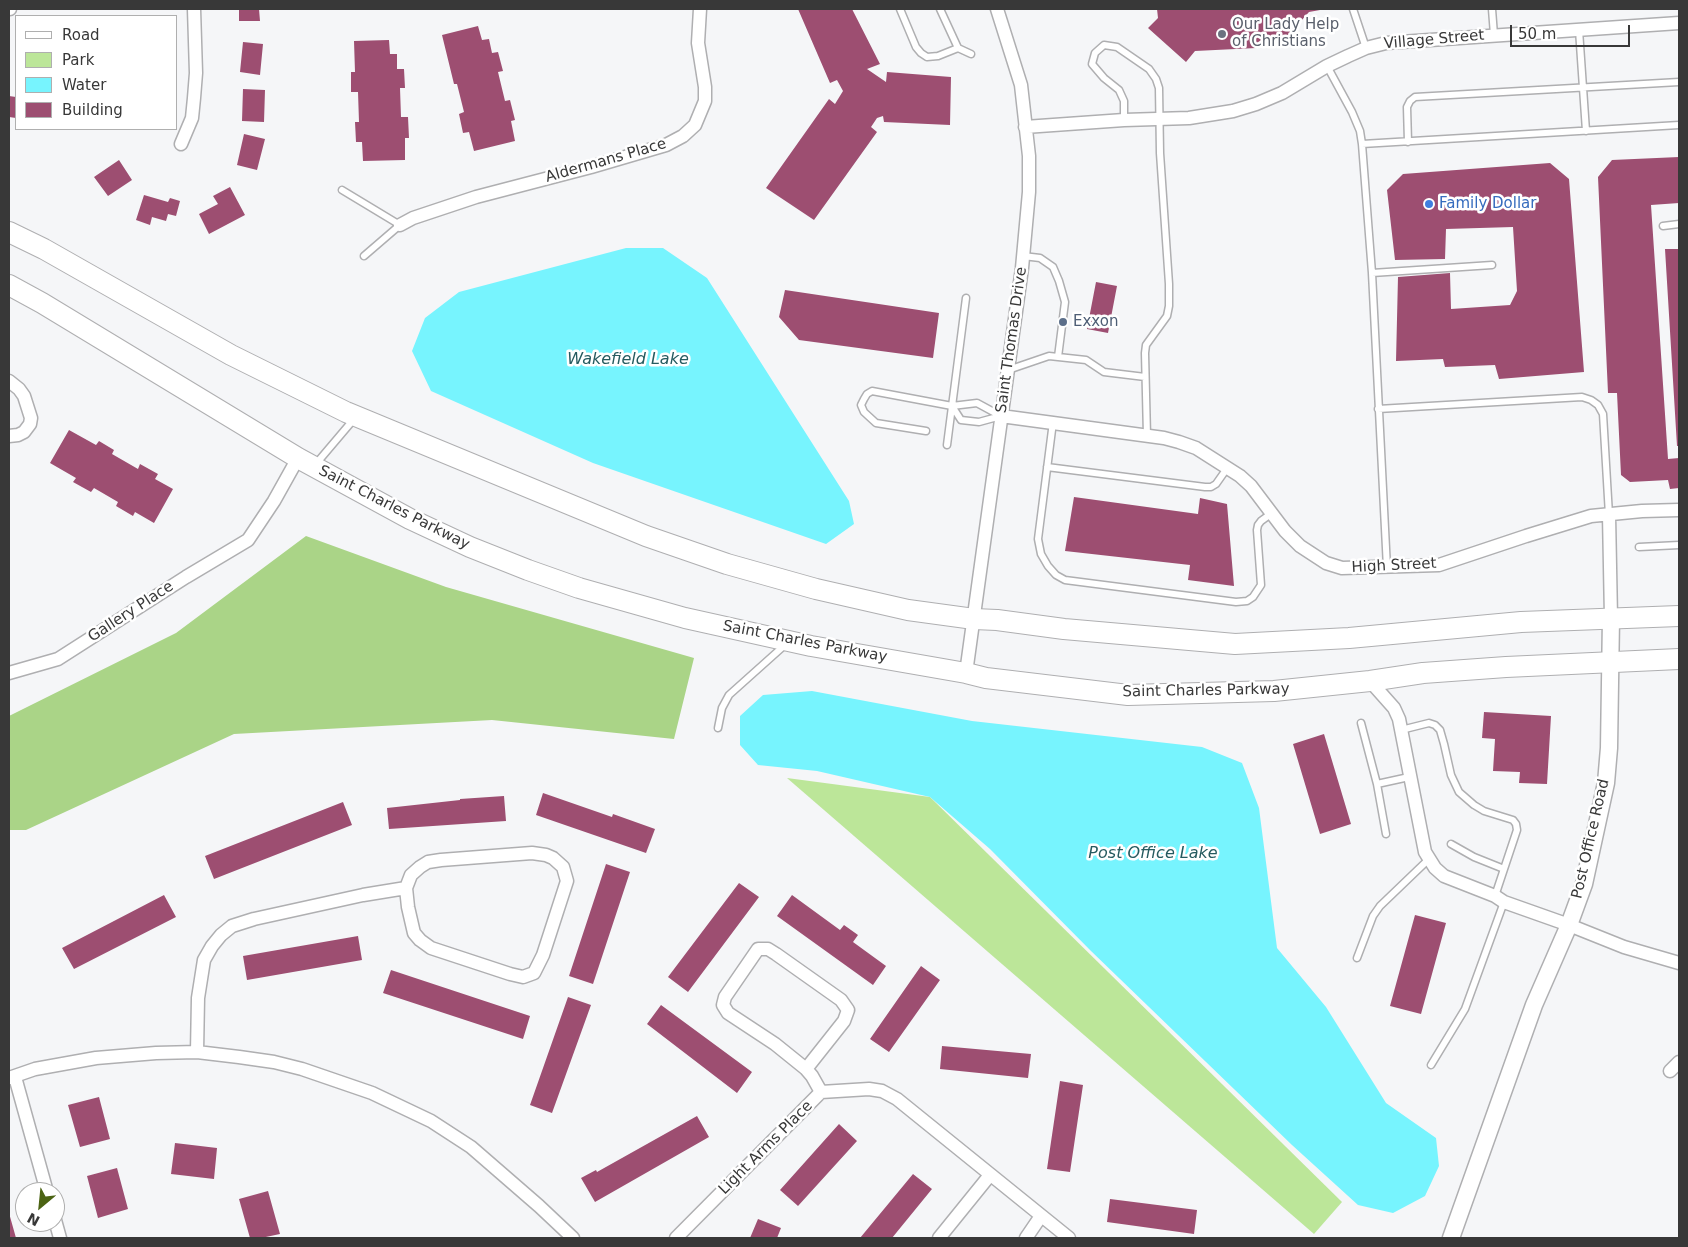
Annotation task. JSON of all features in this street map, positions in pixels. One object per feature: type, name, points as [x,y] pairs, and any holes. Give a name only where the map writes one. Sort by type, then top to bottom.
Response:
[{"type":"main road","points":[[9,232],[44,249],[231,355],[357,416],[646,536],[728,564],[840,595],[908,610],[1064,629],[1235,644],[1349,638],[1521,622],[1679,616]]},
{"type":"main road","name":"Saint Charles Parkway","points":[[9,285],[306,462],[410,519],[470,547],[528,570],[579,588],[685,618],[789,641],[986,678],[1128,695],[1274,691],[1370,681],[1423,673],[1679,659]]},
{"type":"street","points":[[181,144],[192,118],[194,98],[196,64],[194,9]]},
{"type":"street","name":"Aldermans Place","points":[[400,225],[414,218],[476,197],[666,145],[683,136],[696,125],[705,101],[705,87],[698,43],[700,9]]},
{"type":"street","name":"Saint Thomas Drive","points":[[966,673],[1023,256],[1029,192],[1029,156],[1021,85],[996,9]]},
{"type":"street","name":"Village Street","points":[[1025,127],[1124,120],[1189,118],[1233,111],[1282,93],[1327,66],[1366,48],[1386,43],[1679,23]]},
{"type":"street","points":[[9,381],[24,396],[31,418],[30,424],[24,432],[9,436]]},
{"type":"street","name":"High Street","points":[[1001,416],[1147,436],[1180,442],[1196,448],[1228,467],[1251,486],[1285,531],[1300,546],[1326,563],[1342,568],[1439,565],[1591,516],[1642,511],[1679,510]]},
{"type":"street","name":"Gallery Place","points":[[9,673],[58,659],[186,577],[248,540],[306,462]]},
{"type":"street","name":"Post Office Road","points":[[1453,1236],[1534,1006],[1569,925],[1584,884],[1606,783],[1609,740],[1611,618],[1609,515]]},
{"type":"street","points":[[1370,681],[1394,708],[1399,719],[1425,852],[1444,876],[1499,899],[1624,946],[1679,963]]},
{"type":"street","points":[[532,853],[553,858],[563,868],[567,880],[565,892],[538,968],[534,973],[523,977],[431,948],[424,944],[414,932],[406,888],[411,875],[428,862],[532,853]]},
{"type":"street","points":[[197,1052],[198,998],[204,960],[216,941],[232,926],[254,919],[363,895],[406,888]]},
{"type":"street","points":[[806,1069],[844,1021],[848,1010],[841,1000],[776,954],[768,949],[758,949],[725,997],[724,1005],[728,1013],[775,1044],[806,1069],[821,1092]]},
{"type":"street","points":[[44,1182],[12,1078],[35,1069],[96,1058],[197,1052],[274,1062],[302,1069],[372,1093],[414,1112],[471,1147],[574,1238]]},
{"type":"street","name":"Light Arms Place","points":[[676,1238],[821,1092],[869,1089],[882,1091],[897,1099],[990,1175]]},
{"type":"street","points":[[940,1238],[990,1175],[1069,1238]]},
{"type":"street","points":[[1026,1238],[1041,1216]]},
{"type":"lane","points":[[900,9],[920,53],[927,57],[938,56],[958,48]]},
{"type":"lane","points":[[940,9],[958,48],[971,54]]},
{"type":"lane","points":[[1353,9],[1366,48]]},
{"type":"lane","points":[[1492,9],[1494,35]]},
{"type":"lane","points":[[1579,30],[1586,131]]},
{"type":"lane","points":[[1124,120],[1124,101],[1119,90],[1104,78],[1092,64],[1095,53],[1104,45],[1117,47],[1149,69],[1160,88],[1160,153],[1169,306],[1167,316],[1146,345],[1144,353],[1147,436]]},
{"type":"lane","points":[[1327,66],[1352,112],[1360,130],[1362,144],[1372,273],[1387,568]]},
{"type":"lane","points":[[1408,142],[1407,107],[1415,97],[1679,82]]},
{"type":"lane","points":[[1362,144],[1679,125]]},
{"type":"lane","points":[[342,190],[400,225],[364,256]]},
{"type":"lane","points":[[1662,226],[1679,224]]},
{"type":"lane","points":[[1023,256],[1040,258],[1053,267],[1059,281],[1065,302],[1058,357]]},
{"type":"lane","points":[[1372,273],[1492,265]]},
{"type":"lane","points":[[947,444],[966,298]]},
{"type":"lane","points":[[1008,370],[1049,356],[1086,360],[1104,372],[1145,377]]},
{"type":"lane","points":[[926,431],[876,423],[864,412],[861,405],[867,394],[872,391],[952,406],[977,403],[1001,416]]},
{"type":"lane","points":[[1378,409],[1582,397],[1591,400],[1598,405],[1603,414],[1609,515]]},
{"type":"lane","points":[[952,406],[961,420],[978,422],[1001,416]]},
{"type":"lane","points":[[306,462],[357,416]]},
{"type":"lane","points":[[1053,422],[1038,539],[1041,554],[1048,566],[1056,575],[1065,580],[1236,602],[1247,601],[1253,597],[1261,586],[1258,525],[1272,513]]},
{"type":"lane","points":[[1047,466],[1205,487],[1211,487],[1216,484],[1228,467]]},
{"type":"lane","points":[[1639,547],[1679,545]]},
{"type":"lane","points":[[718,728],[722,708],[729,695],[789,641]]},
{"type":"lane","points":[[1360,723],[1377,784],[1386,834]]},
{"type":"lane","points":[[1401,730],[1429,723],[1435,725],[1440,730],[1450,776],[1459,792],[1484,811],[1513,820],[1517,830],[1504,869],[1499,899],[1461,1018],[1432,1065]]},
{"type":"lane","points":[[1377,784],[1410,777]]},
{"type":"lane","points":[[1451,844],[1474,857],[1504,869]]},
{"type":"lane","points":[[1357,958],[1373,916],[1380,906],[1429,859]]},
{"type":"green space","points":[[306,536],[446,587],[694,658],[674,739],[492,720],[234,734],[26,830],[9,830],[9,716],[176,633]]},
{"type":"green space","points":[[787,778],[930,797],[1342,1202],[1314,1234]]},
{"type":"water","name":"Wakefield Lake","points":[[626,248],[663,248],[707,278],[849,501],[854,524],[826,544],[593,463],[431,391],[412,351],[425,318],[459,292]]},
{"type":"water","name":"Post Office Lake","points":[[812,691],[972,721],[1202,747],[1242,763],[1259,808],[1277,948],[1326,1007],[1386,1103],[1436,1138],[1439,1166],[1425,1196],[1393,1213],[1358,1205],[1292,1145],[1091,951],[990,849],[930,797],[817,771],[758,765],[740,745],[740,716],[763,695]]},
{"type":"building","points":[[239,9],[259,9],[260,21],[239,21]]},
{"type":"building","points":[[798,9],[852,9],[880,64],[867,69],[886,82],[887,72],[951,77],[950,125],[884,122],[883,116],[877,118],[871,127],[877,132],[814,220],[766,188],[829,99],[835,104],[843,91],[837,80],[830,83]]},
{"type":"building","name":"Our Lady Help of Christians","points":[[1157,9],[1320,10],[1309,12],[1284,40],[1263,41],[1256,48],[1195,51],[1186,62],[1148,28],[1158,18]]},
{"type":"building","points":[[478,26],[482,40],[489,39],[492,53],[498,52],[503,71],[498,72],[505,101],[510,100],[515,120],[511,121],[515,141],[474,151],[469,132],[463,133],[459,114],[464,112],[457,84],[454,84],[442,35]]},
{"type":"building","points":[[389,40],[390,54],[397,54],[397,69],[404,69],[405,88],[400,88],[401,117],[408,117],[409,138],[405,138],[405,160],[363,161],[362,142],[356,142],[355,122],[359,122],[358,92],[351,92],[351,72],[355,72],[354,41]]},
{"type":"building","points":[[243,42],[263,44],[260,75],[240,72]]},
{"type":"building","points":[[243,89],[265,90],[264,122],[242,121]]},
{"type":"building","points":[[9,96],[15,97],[15,118],[9,117]]},
{"type":"building","points":[[244,134],[265,139],[257,170],[237,165]]},
{"type":"building","points":[[1679,157],[1679,203],[1651,205],[1668,459],[1679,458],[1679,488],[1670,489],[1668,480],[1630,482],[1621,475],[1617,393],[1608,393],[1598,177],[1612,160]]},
{"type":"building","points":[[119,160],[132,180],[108,196],[94,177]]},
{"type":"building","points":[[1550,163],[1569,179],[1584,372],[1499,379],[1495,365],[1445,367],[1443,359],[1396,361],[1398,277],[1450,273],[1451,309],[1510,305],[1517,291],[1513,227],[1446,229],[1445,259],[1395,260],[1387,190],[1403,174]]},
{"type":"building","points":[[230,187],[245,215],[209,234],[199,214],[218,204],[213,196]]},
{"type":"building","points":[[144,195],[168,202],[170,198],[180,201],[176,216],[168,214],[166,221],[152,217],[150,225],[136,220]]},
{"type":"building","points":[[1665,249],[1679,249],[1679,446],[1677,446]]},
{"type":"building","points":[[1096,282],[1117,286],[1108,333],[1087,329]]},
{"type":"building","points":[[785,290],[939,313],[933,358],[799,340],[779,317]]},
{"type":"building","points":[[69,430],[96,445],[99,441],[114,450],[112,454],[138,469],[140,464],[158,474],[155,479],[173,489],[154,523],[135,512],[133,516],[116,506],[118,502],[94,488],[91,492],[73,482],[76,478],[50,463]]},
{"type":"building","points":[[1074,497],[1198,514],[1200,498],[1227,504],[1234,586],[1188,580],[1190,565],[1065,551]]},
{"type":"building","points":[[1484,712],[1551,716],[1547,784],[1519,783],[1520,772],[1493,771],[1495,739],[1482,738]]},
{"type":"building","points":[[1324,734],[1351,824],[1320,834],[1293,744]]},
{"type":"building","points":[[543,793],[612,817],[613,814],[655,829],[646,853],[536,815]]},
{"type":"building","points":[[504,796],[506,821],[389,829],[387,808],[460,799]]},
{"type":"building","points":[[343,802],[352,825],[214,879],[205,856]]},
{"type":"building","points":[[606,864],[630,872],[593,984],[569,976]]},
{"type":"building","points":[[739,883],[759,897],[688,992],[668,977]]},
{"type":"building","points":[[164,895],[176,917],[74,969],[62,948]]},
{"type":"building","points":[[792,895],[840,930],[844,925],[858,935],[853,942],[886,966],[873,985],[777,916]]},
{"type":"building","points":[[1415,915],[1446,923],[1421,1014],[1390,1006]]},
{"type":"building","points":[[358,936],[362,960],[247,980],[243,956]]},
{"type":"building","points":[[921,966],[940,980],[889,1052],[870,1039]]},
{"type":"building","points":[[391,970],[530,1016],[523,1039],[383,993]]},
{"type":"building","points":[[568,997],[591,1005],[552,1113],[530,1105]]},
{"type":"building","points":[[661,1005],[752,1072],[737,1093],[647,1024]]},
{"type":"building","points":[[942,1046],[1031,1054],[1028,1078],[940,1069]]},
{"type":"building","points":[[1060,1081],[1083,1085],[1070,1172],[1047,1169]]},
{"type":"building","points":[[99,1097],[110,1139],[80,1147],[68,1105]]},
{"type":"building","points":[[697,1116],[709,1137],[595,1202],[581,1178],[596,1170],[597,1172]]},
{"type":"building","points":[[839,1124],[857,1141],[798,1206],[780,1190]]},
{"type":"building","points":[[175,1143],[217,1148],[214,1179],[171,1174]]},
{"type":"building","points":[[117,1168],[128,1209],[98,1218],[87,1176]]},
{"type":"building","points":[[913,1174],[932,1189],[892,1238],[860,1238]]},
{"type":"building","points":[[268,1191],[280,1234],[250,1238],[239,1199]]},
{"type":"building","points":[[1110,1199],[1197,1210],[1194,1234],[1107,1222]]},
{"type":"building","points":[[9,1213],[16,1238],[9,1238]]},
{"type":"building","points":[[758,1219],[781,1228],[777,1238],[750,1238]]},
{"type":"place","name":"Our Lady Help of Christians","points":[[1222,34]]},
{"type":"place","name":"Family Dollar","points":[[1429,204]]},
{"type":"place","name":"Exxon","points":[[1063,322]]}]
